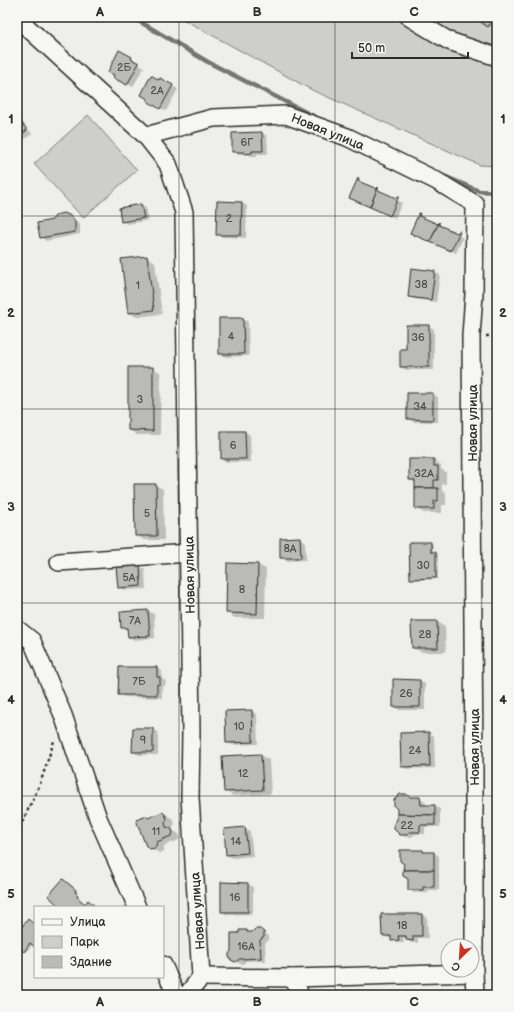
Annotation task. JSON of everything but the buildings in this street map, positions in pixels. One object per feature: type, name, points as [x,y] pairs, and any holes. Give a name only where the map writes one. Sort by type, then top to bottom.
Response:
[{"type":"street","points":[[409,17],[448,40],[497,57]]},
{"type":"street","name":"Новая улица","points":[[17,18],[146,136],[168,164],[184,212],[191,732],[190,797],[201,977]]},
{"type":"street","name":"Новая улица","points":[[146,136],[213,118],[286,115],[347,137],[435,180],[475,204],[474,294],[471,336],[474,938]]},
{"type":"street","points":[[59,562],[189,553]]},
{"type":"street","points":[[17,629],[32,641],[63,715],[98,818],[137,906]]},
{"type":"street","points":[[164,967],[176,995]]},
{"type":"street","points":[[187,995],[201,977],[293,978],[440,974]]},
{"type":"street","points":[[293,978],[300,995]]},
{"type":"street","name":"Новая улица","points":[[474,978],[475,995]]},
{"type":"path","points":[[17,833],[40,784],[63,715]]},
{"type":"green space","points":[[179,17],[497,17],[497,166],[480,165],[312,90]]},
{"type":"green space","points":[[88,115],[137,170],[83,218],[34,164]]},
{"type":"waterway","points":[[132,17],[208,62],[317,118]]},
{"type":"waterway","points":[[444,176],[479,191],[497,192]]}]
